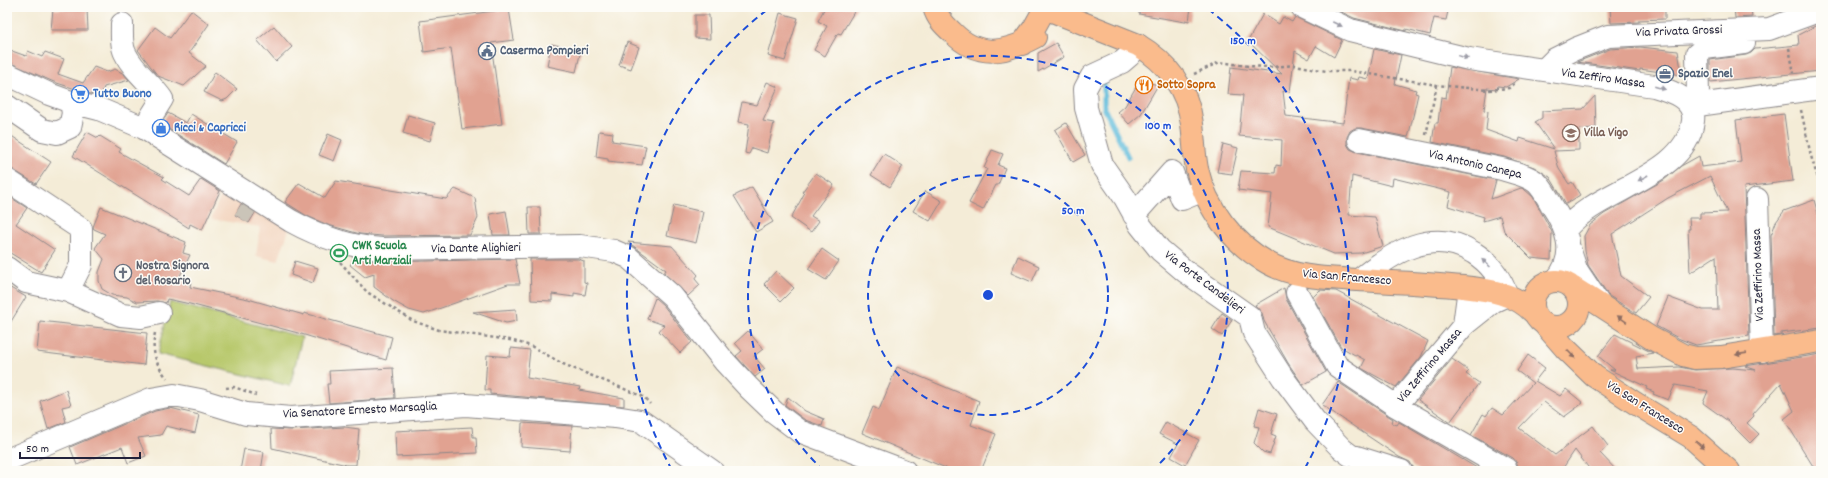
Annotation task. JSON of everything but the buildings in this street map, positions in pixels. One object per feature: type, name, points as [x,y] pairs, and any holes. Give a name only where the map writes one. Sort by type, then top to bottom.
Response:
[{"type":"main road","name":"Via San Francesco","points":[[1045,7],[1138,45],[1161,62],[1182,90],[1187,101],[1192,124],[1193,149],[1204,190],[1225,227],[1240,243],[1255,255],[1270,264],[1294,273],[1322,278],[1469,288],[1507,295],[1518,299],[1540,319],[1594,376],[1635,404],[1691,437],[1729,471]]},
{"type":"main road","points":[[1022,44],[1034,28],[1045,7]]},
{"type":"main road","points":[[935,10],[942,24],[956,36],[972,48],[986,51],[1000,50],[1022,44],[1054,26],[1075,20]]},
{"type":"main road","name":"Via San Francesco","points":[[1507,295],[1527,293],[1556,285]]},
{"type":"main road","points":[[1556,285],[1598,302],[1650,338],[1683,355],[1695,358],[1707,359],[1821,341]]},
{"type":"main road","points":[[1556,285],[1578,294],[1580,303],[1577,315],[1565,326],[1558,327],[1540,319],[1533,301],[1556,285]]},
{"type":"street","name":"Via Zeffiro Massa","points":[[1302,7],[1350,30],[1371,36],[1469,59],[1654,86],[1667,90],[1680,97],[1691,106]]},
{"type":"street","name":"Via Privata Grossi","points":[[1544,70],[1555,59],[1575,49],[1608,36],[1769,29],[1821,10]]},
{"type":"street","points":[[122,24],[124,52],[139,74],[156,90],[162,99],[144,128]]},
{"type":"street","points":[[1556,285],[1563,270],[1567,238],[1588,210],[1651,173],[1673,157],[1681,148],[1692,130],[1693,118],[1691,106],[1698,94],[1696,59],[1700,50],[1705,48],[1754,42],[1769,29]]},
{"type":"street","name":"Via Porte Candelieri","points":[[1138,45],[1122,62],[1092,76],[1085,89],[1093,138],[1102,165],[1125,198],[1139,210],[1148,237],[1176,264],[1250,317],[1254,333],[1283,378],[1315,420],[1342,449],[1350,455],[1401,471]]},
{"type":"street","name":"Via Dante Alighieri","points":[[7,74],[71,102],[99,109],[144,128],[276,211],[318,235],[342,243],[362,248],[382,250],[580,246],[614,251],[628,257],[640,266],[672,296],[729,366],[749,388],[780,417],[799,431],[905,471]]},
{"type":"street","points":[[1691,106],[1821,88]]},
{"type":"street","points":[[7,106],[42,130],[57,133],[70,128],[73,113],[71,102]]},
{"type":"street","name":"Via Antonio Canepa","points":[[1359,140],[1502,169],[1537,183],[1544,192],[1567,238],[1576,269],[1598,302]]},
{"type":"street","points":[[1139,210],[1172,172],[1182,198],[1204,190]]},
{"type":"street","points":[[7,180],[81,229],[81,266],[68,291]]},
{"type":"street","points":[[232,184],[236,201],[262,220],[276,211]]},
{"type":"street","name":"Via Zeffirino Massa","points":[[1757,199],[1762,351]]},
{"type":"street","points":[[1359,280],[1386,260],[1413,246],[1430,241],[1446,241],[1470,250],[1485,261],[1499,277],[1507,295]]},
{"type":"street","points":[[7,268],[26,282],[68,291],[121,316],[141,317],[159,313]]},
{"type":"street","name":"Via Zeffirino Massa","points":[[1464,325],[1469,288]]},
{"type":"street","name":"Via Zeffirino Massa","points":[[1297,292],[1337,366],[1396,406],[1506,469]]},
{"type":"street","name":"Via Zeffirino Massa","points":[[1396,406],[1464,325],[1494,301],[1507,295]]},
{"type":"street","name":"Via Senatore Ernesto Marsaglia","points":[[7,460],[151,399],[174,395],[200,400],[246,414],[291,418],[466,405],[621,418],[641,421],[712,471]]},
{"type":"path","points":[[1790,48],[1797,91],[1811,156],[1821,189]]},
{"type":"path","points":[[1214,66],[1220,62],[1248,66],[1271,67],[1295,65],[1326,71],[1351,71],[1436,85],[1489,90],[1509,88],[1521,81]]},
{"type":"path","points":[[1422,153],[1436,85]]},
{"type":"path","points":[[318,235],[367,292],[413,321],[439,330],[510,340],[531,346],[563,364],[644,397],[653,407]]},
{"type":"path","points":[[159,313],[154,340],[155,360],[166,378],[172,380]]},
{"type":"path","points":[[219,388],[234,387],[261,396]]},
{"type":"shaded area","points":[[225,185],[291,224],[278,261],[256,256],[260,227],[211,219]]},
{"type":"green space","points":[[170,302],[302,337],[290,386],[158,354]]},
{"type":"waterway","points":[[1104,82],[1104,108],[1128,157]]},
{"type":"tunnel","points":[[241,205],[254,214]]},
{"type":"place","name":"Caserma Pompieri","points":[[487,51]]},
{"type":"place","name":"Spazio Enel","points":[[1665,74]]},
{"type":"place","name":"Sotto Sopra","points":[[1144,85]]},
{"type":"place","name":"Tutto Buono","points":[[80,94]]},
{"type":"place","name":"Ricci & Capricci","points":[[161,128]]},
{"type":"place","name":"Villa Vigo","points":[[1571,133]]},
{"type":"place","name":"CWK Scuola Arti Marziali","points":[[339,253]]},
{"type":"place","name":"Nostra Signora del Rosario","points":[[123,273]]}]
